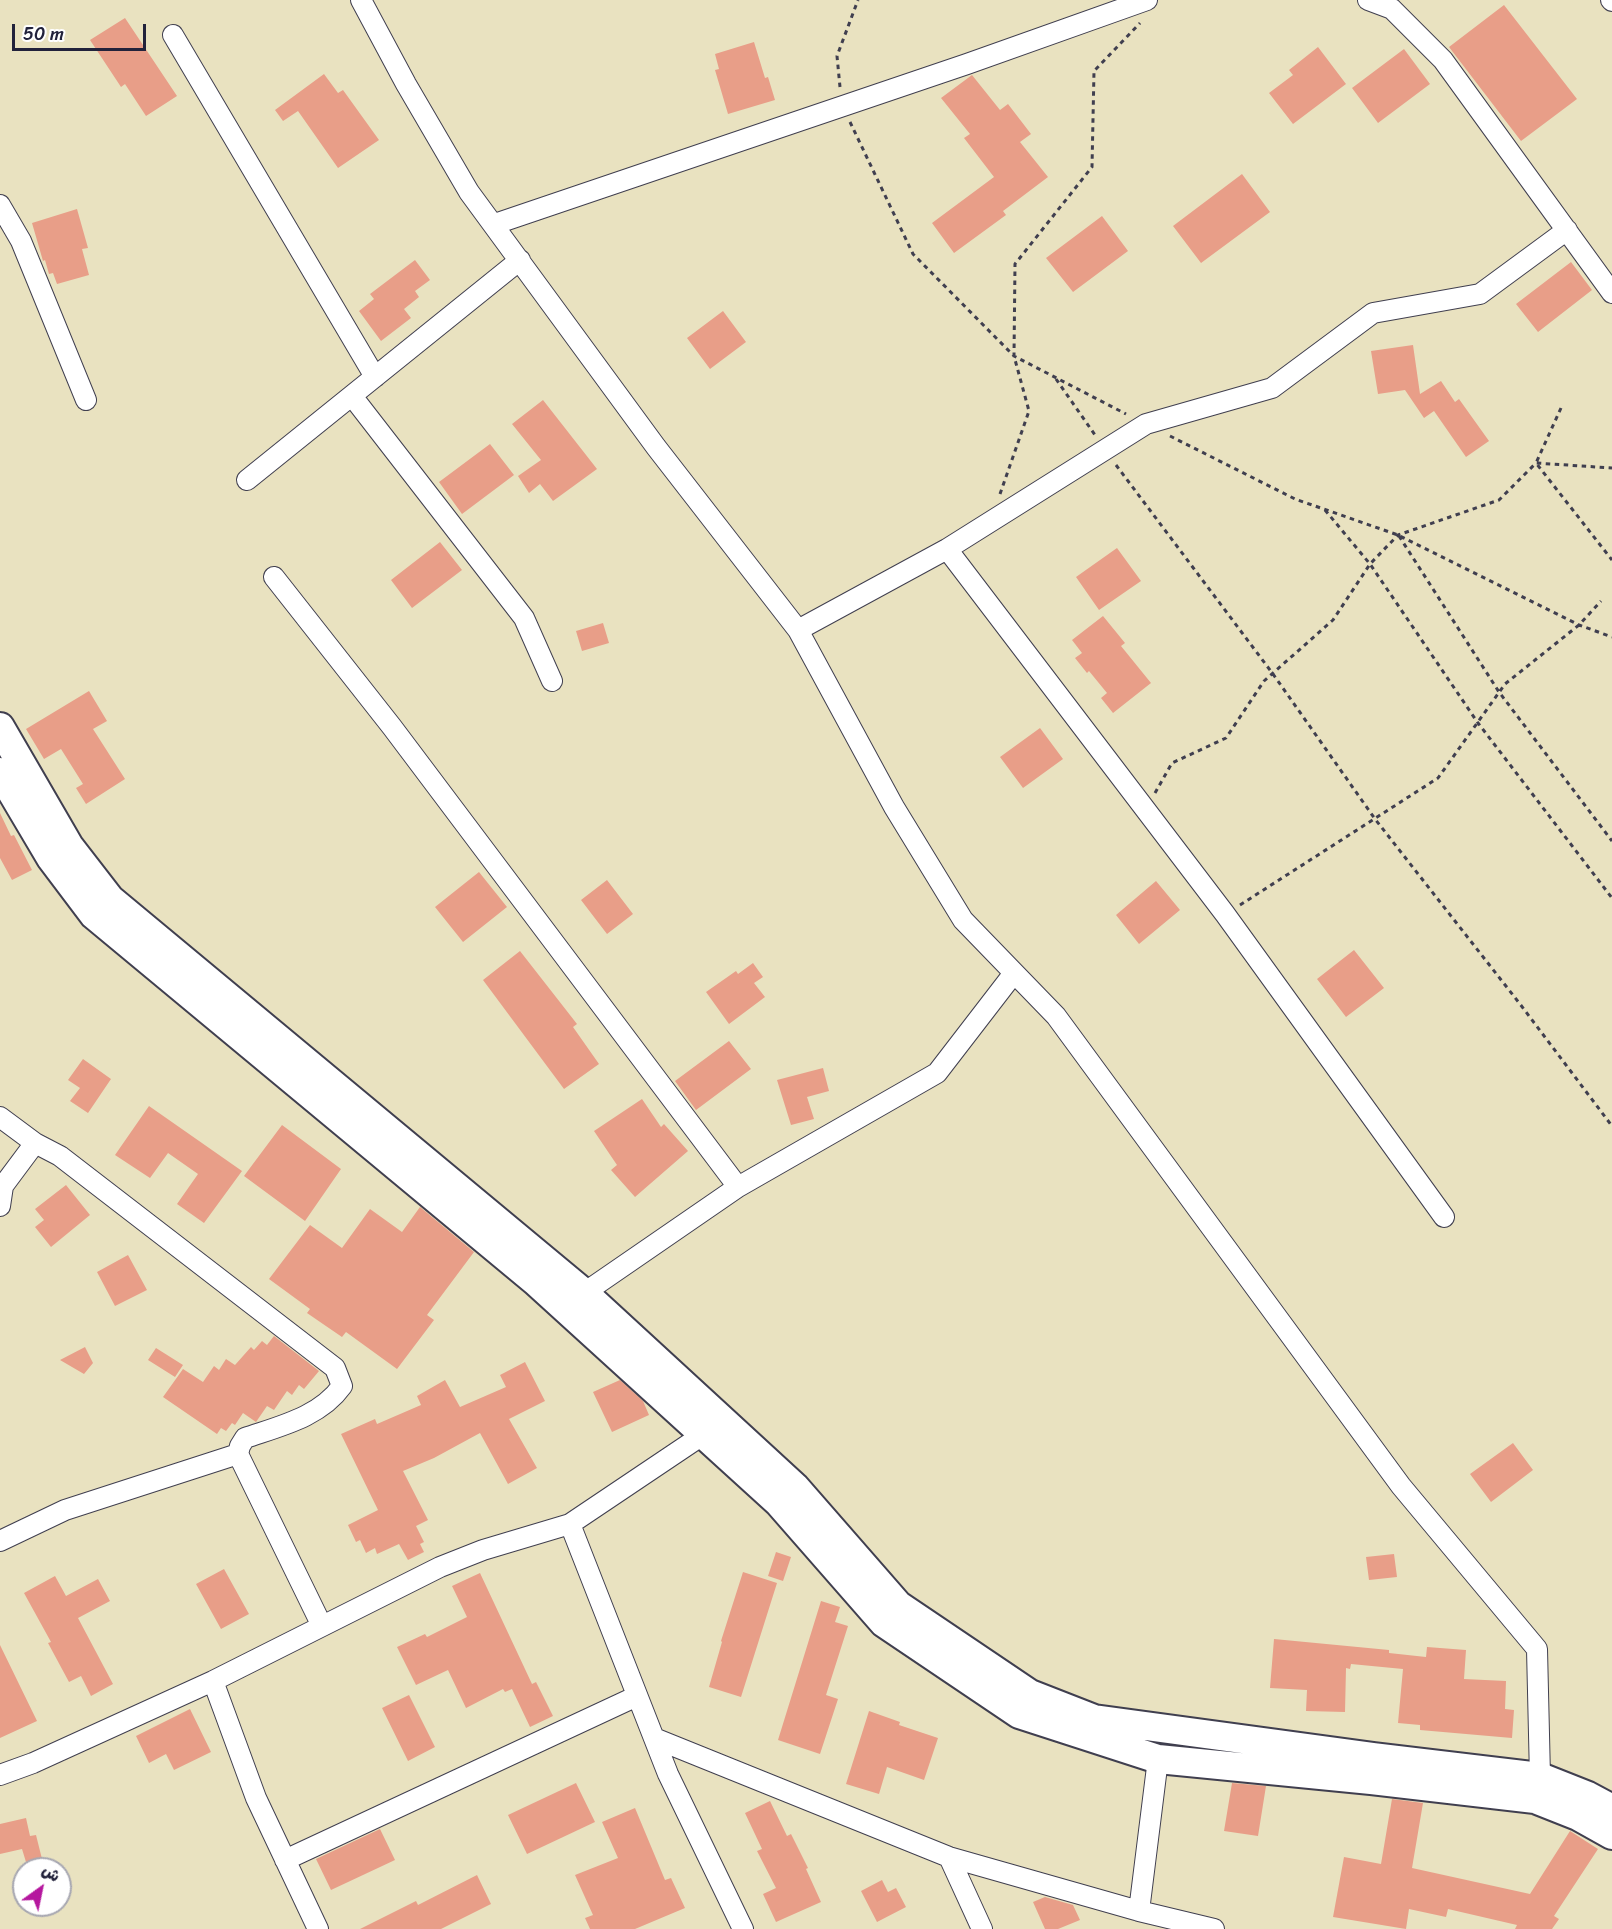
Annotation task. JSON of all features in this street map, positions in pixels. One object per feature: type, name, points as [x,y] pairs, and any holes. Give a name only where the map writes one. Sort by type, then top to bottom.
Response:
[{"type":"street","points":[[361,0],[406,84],[470,192],[656,447],[798,630],[894,807],[963,920],[1056,1016],[1401,1486],[1537,1649],[1540,1777]]},
{"type":"street","points":[[1368,0],[1392,9],[1443,60],[1612,293]]},
{"type":"street","points":[[495,224],[842,106],[1147,8]]},
{"type":"street","points":[[173,35],[375,377]]},
{"type":"street","points":[[0,205],[21,241],[86,400]]},
{"type":"street","points":[[798,630],[947,549],[1146,424],[1272,388],[1373,313],[1480,294],[1567,230]]},
{"type":"street","points":[[248,480],[520,260]]},
{"type":"street","points":[[352,396],[524,618],[552,681]]},
{"type":"street","points":[[947,549],[1225,915],[1444,1217]]},
{"type":"street","points":[[274,577],[392,727],[738,1187]]},
{"type":"street","points":[[0,728],[69,846],[110,899],[584,1293],[795,1487],[898,1605],[1030,1694],[1094,1719],[1540,1777],[1588,1796],[1612,1809]]},
{"type":"street","points":[[0,772],[51,858],[94,915],[535,1281],[779,1503],[884,1623],[1019,1714],[1158,1760],[1371,1780],[1535,1799],[1578,1816],[1612,1835]]},
{"type":"street","points":[[584,1293],[738,1187],[937,1073],[1014,973]]},
{"type":"street","points":[[0,1117],[35,1143],[60,1156],[335,1368],[342,1386],[334,1398],[306,1417],[245,1438],[238,1454],[322,1626]]},
{"type":"street","points":[[0,1206],[3,1186],[35,1143]]},
{"type":"street","points":[[0,1774],[33,1763],[213,1681],[440,1567],[483,1550],[570,1524],[704,1434]]},
{"type":"street","points":[[0,1541],[65,1510],[238,1454]]},
{"type":"street","points":[[570,1524],[668,1774],[743,1929]]},
{"type":"street","points":[[213,1681],[256,1798],[318,1929]]},
{"type":"street","points":[[285,1860],[637,1696]]},
{"type":"street","points":[[654,1738],[949,1857],[1139,1911],[1214,1929]]},
{"type":"street","points":[[1139,1911],[1158,1760]]},
{"type":"street","points":[[949,1857],[982,1929]]},
{"type":"path","points":[[858,0],[837,56],[842,106],[913,254],[1014,356],[1295,499],[1398,535],[1579,625],[1612,637]]},
{"type":"path","points":[[990,522],[1029,411],[1014,356],[1015,264],[1092,167],[1094,71],[1147,8]]},
{"type":"path","points":[[1055,377],[1105,450],[1273,674],[1375,819],[1612,1126]]},
{"type":"path","points":[[1146,810],[1172,764],[1226,738],[1264,681],[1333,620],[1370,564],[1398,535],[1499,500],[1536,463],[1561,408]]},
{"type":"path","points":[[1536,463],[1612,468]]},
{"type":"path","points":[[1536,463],[1612,560]]},
{"type":"path","points":[[1324,509],[1370,564],[1478,723],[1612,898]]},
{"type":"path","points":[[1398,535],[1499,692],[1612,841]]},
{"type":"path","points":[[1225,915],[1438,778],[1504,684],[1579,625],[1600,601]]},
{"type":"building","points":[[1504,5],[1577,99],[1521,141],[1449,47]]},
{"type":"building","points":[[125,18],[177,96],[146,116],[125,84],[121,87],[90,40]]},
{"type":"building","points":[[754,42],[765,78],[768,77],[775,100],[728,114],[715,70],[719,69],[715,54]]},
{"type":"building","points":[[1318,47],[1346,84],[1293,124],[1269,93],[1293,75],[1289,70]]},
{"type":"building","points":[[1404,49],[1430,84],[1378,123],[1352,88]]},
{"type":"building","points":[[324,74],[338,93],[343,90],[379,140],[338,168],[298,111],[283,121],[275,110]]},
{"type":"building","points":[[972,75],[1000,110],[1008,104],[1031,134],[1020,142],[1048,177],[1003,211],[1006,215],[954,253],[932,223],[994,177],[964,138],[970,134],[941,98]]},
{"type":"building","points":[[1242,174],[1270,212],[1201,263],[1173,226]]},
{"type":"building","points":[[77,209],[88,248],[82,249],[89,275],[57,284],[53,273],[49,274],[45,260],[43,261],[32,223]]},
{"type":"building","points":[[1102,216],[1128,251],[1073,292],[1046,258]]},
{"type":"building","points":[[415,260],[430,280],[415,291],[419,297],[404,309],[411,318],[381,341],[359,311],[374,299],[370,294]]},
{"type":"building","points":[[1571,262],[1592,290],[1538,332],[1516,304]]},
{"type":"building","points":[[723,311],[746,342],[710,369],[687,338]]},
{"type":"building","points":[[1413,345],[1420,394],[1441,381],[1455,402],[1459,399],[1489,441],[1466,457],[1434,411],[1424,418],[1405,390],[1378,394],[1371,351]]},
{"type":"building","points":[[543,400],[597,469],[553,501],[540,484],[529,493],[518,476],[541,460],[512,424]]},
{"type":"building","points":[[490,444],[514,475],[462,514],[439,482]]},
{"type":"building","points":[[440,542],[462,570],[412,608],[391,580]]},
{"type":"building","points":[[1117,548],[1141,581],[1099,610],[1076,577]]},
{"type":"building","points":[[1103,616],[1125,643],[1121,646],[1151,683],[1113,713],[1101,698],[1107,693],[1075,658],[1082,653],[1072,640]]},
{"type":"building","points":[[603,623],[609,643],[582,651],[576,631]]},
{"type":"building","points":[[89,691],[107,721],[93,729],[125,779],[86,804],[76,788],[83,784],[61,749],[44,759],[26,729]]},
{"type":"building","points":[[1040,728],[1063,759],[1023,788],[1000,757]]},
{"type":"building","points":[[0,813],[32,870],[12,880],[0,858]]},
{"type":"building","points":[[479,872],[507,907],[463,942],[435,907]]},
{"type":"building","points":[[607,880],[633,914],[607,934],[581,900]]},
{"type":"building","points":[[1156,881],[1180,910],[1139,944],[1116,915]]},
{"type":"building","points":[[1354,950],[1384,988],[1346,1017],[1317,979]]},
{"type":"building","points":[[520,951],[577,1024],[573,1027],[599,1064],[564,1089],[483,980]]},
{"type":"building","points":[[753,963],[763,977],[754,983],[765,997],[729,1024],[706,992],[736,971],[738,974]]},
{"type":"building","points":[[729,1041],[751,1069],[696,1110],[675,1081]]},
{"type":"building","points":[[83,1059],[111,1079],[88,1113],[70,1101],[80,1088],[68,1080]]},
{"type":"building","points":[[823,1068],[829,1091],[807,1097],[814,1119],[791,1125],[777,1080]]},
{"type":"building","points":[[642,1099],[661,1127],[664,1124],[688,1151],[635,1197],[611,1170],[617,1165],[594,1131]]},
{"type":"building","points":[[149,1106],[242,1171],[204,1223],[177,1204],[198,1174],[168,1153],[150,1178],[115,1155]]},
{"type":"building","points":[[282,1125],[341,1169],[305,1221],[244,1176]]},
{"type":"building","points":[[66,1185],[90,1215],[51,1247],[35,1227],[44,1220],[35,1209]]},
{"type":"building","points":[[420,1207],[474,1252],[427,1315],[434,1320],[397,1369],[346,1332],[342,1337],[307,1313],[310,1309],[269,1279],[310,1225],[342,1248],[370,1209],[402,1232]]},
{"type":"building","points":[[128,1255],[147,1290],[115,1306],[97,1272]]},
{"type":"building","points":[[274,1336],[319,1371],[304,1389],[299,1385],[292,1395],[287,1391],[274,1410],[267,1406],[256,1422],[243,1413],[235,1425],[232,1423],[226,1431],[221,1428],[217,1434],[163,1397],[183,1369],[203,1382],[214,1366],[219,1370],[226,1359],[235,1365],[251,1347],[254,1350],[262,1341],[267,1345]]},
{"type":"building","points":[[85,1347],[93,1363],[84,1374],[60,1360]]},
{"type":"building","points":[[156,1348],[183,1365],[175,1377],[148,1360]]},
{"type":"building","points":[[525,1362],[545,1401],[509,1419],[537,1468],[508,1484],[480,1433],[434,1458],[403,1471],[428,1520],[416,1526],[424,1542],[420,1544],[424,1552],[408,1560],[399,1544],[377,1554],[375,1548],[366,1553],[360,1540],[356,1542],[348,1525],[378,1510],[341,1434],[375,1419],[377,1424],[421,1405],[417,1396],[445,1380],[460,1407],[506,1387],[500,1375]]},
{"type":"building","points":[[620,1380],[643,1401],[649,1415],[612,1432],[593,1392]]},
{"type":"building","points":[[1513,1443],[1533,1470],[1491,1502],[1470,1474]]},
{"type":"building","points":[[776,1552],[791,1557],[783,1581],[768,1576]]},
{"type":"building","points":[[1394,1554],[1397,1577],[1369,1580],[1366,1557]]},
{"type":"building","points":[[224,1569],[249,1614],[221,1629],[196,1584]]},
{"type":"building","points":[[743,1572],[777,1583],[741,1697],[709,1687]]},
{"type":"building","points":[[480,1573],[532,1684],[536,1682],[553,1716],[530,1727],[512,1689],[505,1692],[503,1689],[466,1708],[448,1670],[416,1685],[397,1647],[425,1634],[427,1637],[467,1617],[452,1586]]},
{"type":"building","points":[[55,1576],[66,1596],[98,1579],[110,1601],[78,1618],[113,1684],[91,1696],[81,1676],[69,1682],[48,1643],[51,1642],[24,1593]]},
{"type":"building","points":[[821,1601],[840,1607],[835,1622],[848,1626],[826,1695],[838,1699],[820,1754],[778,1740]]},
{"type":"building","points":[[1274,1639],[1389,1650],[1389,1653],[1426,1657],[1427,1647],[1466,1650],[1464,1679],[1506,1681],[1505,1709],[1514,1710],[1512,1738],[1420,1730],[1420,1725],[1398,1723],[1403,1669],[1351,1664],[1350,1669],[1346,1668],[1345,1712],[1306,1711],[1307,1690],[1270,1688]]},
{"type":"building","points":[[0,1645],[37,1721],[0,1738]]},
{"type":"building","points":[[409,1695],[435,1747],[408,1761],[382,1708]]},
{"type":"building","points":[[190,1709],[211,1752],[174,1770],[166,1754],[149,1763],[136,1736]]},
{"type":"building","points":[[869,1711],[900,1722],[899,1725],[938,1738],[924,1780],[887,1767],[879,1794],[846,1784]]},
{"type":"building","points":[[576,1783],[595,1822],[527,1854],[508,1815]]},
{"type":"building","points":[[1232,1783],[1266,1786],[1258,1836],[1224,1831]]},
{"type":"building","points":[[1392,1799],[1423,1803],[1412,1868],[1530,1894],[1570,1831],[1598,1849],[1554,1916],[1559,1919],[1552,1929],[1515,1929],[1517,1925],[1448,1909],[1446,1917],[1409,1909],[1406,1929],[1333,1917],[1344,1857],[1381,1864]]},
{"type":"building","points":[[770,1801],[787,1836],[791,1834],[808,1868],[806,1869],[821,1902],[776,1922],[763,1894],[776,1888],[757,1851],[762,1849],[745,1813]]},
{"type":"building","points":[[635,1808],[665,1880],[671,1878],[685,1908],[635,1929],[590,1929],[585,1918],[593,1915],[575,1875],[618,1858],[602,1822]]},
{"type":"building","points":[[26,1818],[30,1836],[36,1835],[42,1857],[24,1857],[22,1849],[0,1854],[0,1824]]},
{"type":"building","points":[[380,1829],[395,1860],[331,1890],[316,1859]]},
{"type":"building","points":[[477,1875],[491,1904],[441,1929],[360,1929],[416,1901],[418,1905]]},
{"type":"building","points":[[882,1880],[888,1892],[896,1888],[906,1907],[877,1922],[861,1891]]},
{"type":"building","points":[[1045,1897],[1073,1905],[1080,1920],[1058,1929],[1045,1929],[1033,1902]]}]
